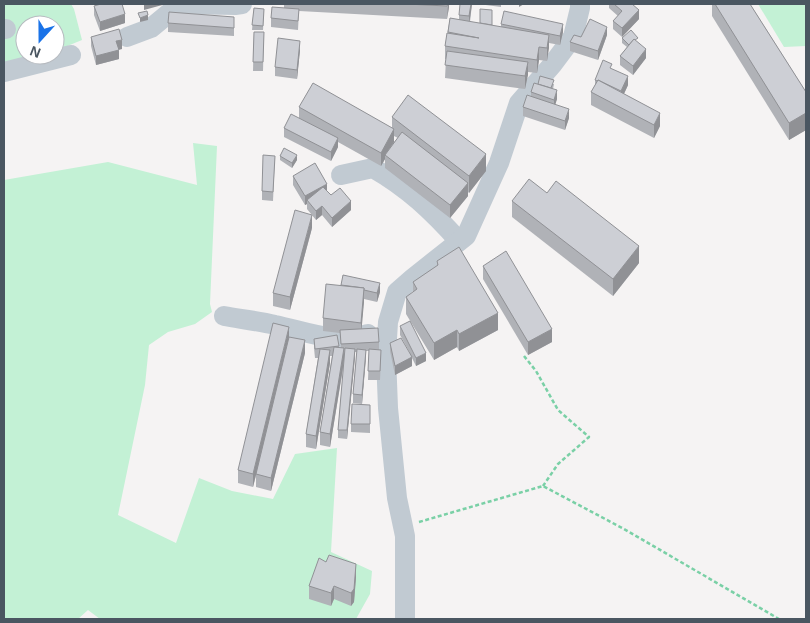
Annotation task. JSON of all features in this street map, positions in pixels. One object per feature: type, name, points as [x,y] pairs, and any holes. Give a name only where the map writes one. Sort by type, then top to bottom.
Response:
[{"type":"street","points":[[128,37],[151,28],[180,4],[242,4]]},
{"type":"street","points":[[405,619],[405,536],[397,498],[388,408],[386,356],[388,328],[397,292],[466,236],[499,163],[519,103],[552,66],[573,37],[580,4]]},
{"type":"street","points":[[4,72],[71,54]]},
{"type":"street","points":[[341,176],[372,168],[393,179],[432,212],[458,242]]},
{"type":"street","points":[[224,316],[326,337],[363,336],[388,328],[405,309],[410,296],[449,266]]},
{"type":"path","points":[[403,526],[543,486],[558,464],[589,437],[558,410],[536,371],[524,356]]},
{"type":"path","points":[[543,486],[779,619]]},
{"type":"green space","points":[[4,4],[71,4],[82,40],[65,47],[65,15],[15,15],[15,65],[23,65],[4,73]]},
{"type":"green space","points":[[758,4],[806,4],[806,46],[784,47]]},
{"type":"green space","points":[[193,143],[217,146],[210,304],[212,312],[195,324],[168,332],[149,345],[145,385],[118,515],[176,543],[199,478],[232,491],[273,499],[295,454],[337,448],[331,552],[372,571],[370,594],[356,619],[100,619],[88,610],[78,619],[4,619],[4,180],[108,162],[197,185]]},
{"type":"building","points":[[122,4],[125,14],[100,22],[94,6]]},
{"type":"building","points":[[406,4],[448,4],[447,6]]},
{"type":"building","points":[[460,4],[471,4],[469,16],[459,15]]},
{"type":"building","points":[[614,4],[632,4],[639,10],[622,28],[613,21],[622,11]]},
{"type":"building","points":[[715,4],[750,4],[806,92],[806,113],[789,123]]},
{"type":"building","points":[[272,7],[299,9],[298,21],[271,18]]},
{"type":"building","points":[[254,8],[264,9],[263,26],[252,25]]},
{"type":"building","points":[[480,9],[492,10],[492,25],[480,23]]},
{"type":"building","points":[[147,11],[148,15],[140,18],[138,13]]},
{"type":"building","points":[[504,11],[563,24],[560,36],[501,24]]},
{"type":"building","points":[[169,12],[234,17],[234,28],[168,23]]},
{"type":"building","points":[[450,18],[549,35],[547,48],[539,47],[537,60],[445,46],[447,33],[479,38],[448,32]]},
{"type":"building","points":[[590,19],[607,27],[598,51],[570,42],[574,35],[581,37]]},
{"type":"building","points":[[119,29],[122,40],[116,41],[119,50],[96,56],[91,37]]},
{"type":"building","points":[[631,30],[638,38],[634,39],[629,45],[622,38]]},
{"type":"building","points":[[254,32],[264,32],[263,62],[253,62]]},
{"type":"building","points":[[278,38],[300,41],[297,70],[275,67]]},
{"type":"building","points":[[634,39],[646,49],[633,66],[620,56]]},
{"type":"building","points":[[447,51],[528,62],[525,76],[445,65]]},
{"type":"building","points":[[603,60],[612,64],[610,68],[628,76],[621,91],[595,80]]},
{"type":"building","points":[[540,76],[554,80],[551,88],[538,84]]},
{"type":"building","points":[[598,80],[660,113],[654,125],[591,92]]},
{"type":"building","points":[[313,83],[394,129],[381,153],[299,107]]},
{"type":"building","points":[[534,83],[557,90],[554,100],[531,92]]},
{"type":"building","points":[[408,95],[486,154],[469,176],[392,117]]},
{"type":"building","points":[[527,95],[569,109],[565,121],[523,107]]},
{"type":"building","points":[[291,114],[338,138],[331,152],[284,128]]},
{"type":"building","points":[[402,132],[468,183],[450,205],[385,155]]},
{"type":"building","points":[[284,148],[297,155],[292,163],[280,156]]},
{"type":"building","points":[[263,155],[275,156],[273,192],[262,191]]},
{"type":"building","points":[[315,163],[327,184],[305,196],[293,176]]},
{"type":"building","points":[[529,179],[547,193],[556,181],[639,246],[613,279],[512,201]]},
{"type":"building","points":[[323,187],[331,195],[340,188],[351,201],[332,218],[322,206],[316,211],[307,200]]},
{"type":"building","points":[[295,210],[312,215],[290,297],[273,293]]},
{"type":"building","points":[[459,247],[498,313],[459,334],[457,330],[434,343],[406,297],[417,289],[413,282],[438,265],[437,261]]},
{"type":"building","points":[[506,251],[552,329],[528,342],[483,266]]},
{"type":"building","points":[[343,275],[380,283],[377,293],[364,290],[364,288],[341,285]]},
{"type":"building","points":[[326,284],[364,288],[361,323],[323,318]]},
{"type":"building","points":[[410,321],[426,353],[416,358],[400,326]]},
{"type":"building","points":[[273,323],[289,327],[253,474],[238,470]]},
{"type":"building","points":[[378,328],[379,342],[341,344],[340,330]]},
{"type":"building","points":[[337,335],[339,346],[315,349],[314,339]]},
{"type":"building","points":[[289,337],[305,340],[271,478],[256,474]]},
{"type":"building","points":[[401,338],[412,357],[395,366],[390,343]]},
{"type":"building","points":[[334,347],[344,348],[330,434],[320,432]]},
{"type":"building","points":[[345,348],[355,349],[347,430],[338,430]]},
{"type":"building","points":[[320,349],[330,350],[316,436],[306,434]]},
{"type":"building","points":[[357,349],[366,350],[362,395],[353,394]]},
{"type":"building","points":[[369,349],[381,350],[380,371],[368,371]]},
{"type":"building","points":[[352,404],[370,405],[370,424],[351,424]]},
{"type":"building","points":[[329,555],[356,564],[354,589],[351,593],[334,586],[331,593],[309,586],[319,558],[326,562]]}]
